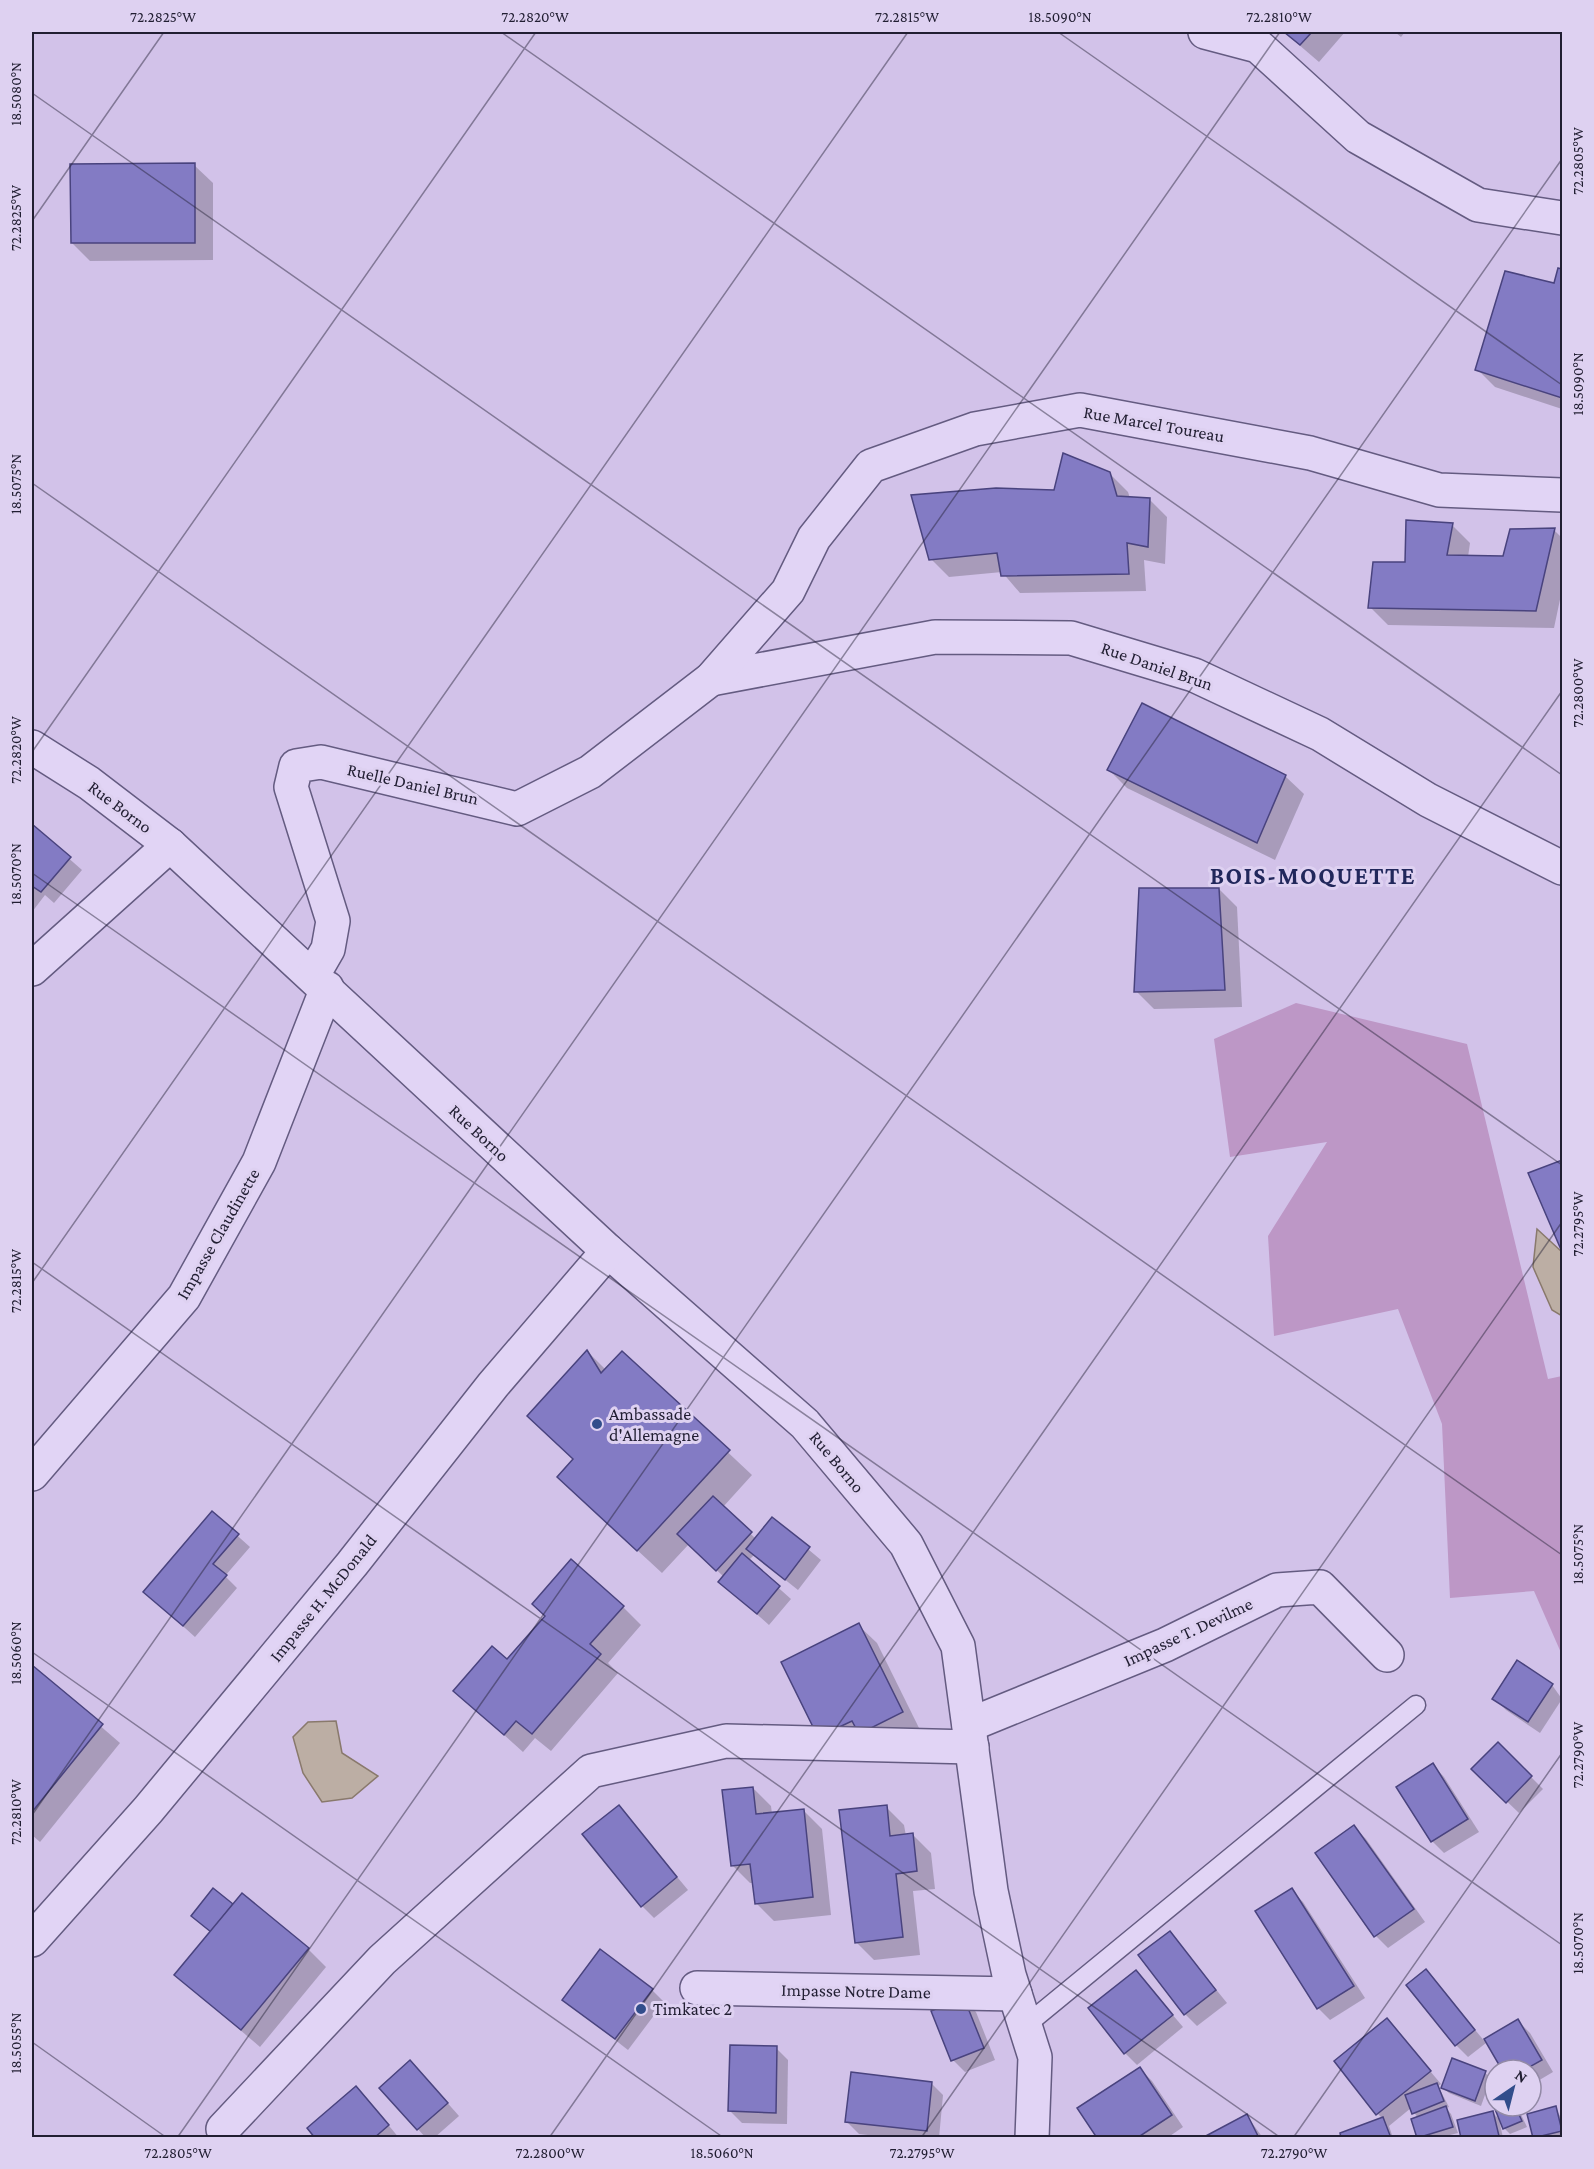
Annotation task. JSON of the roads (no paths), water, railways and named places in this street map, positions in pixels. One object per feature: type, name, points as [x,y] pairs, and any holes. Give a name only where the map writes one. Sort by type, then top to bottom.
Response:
[{"type":"street","points":[[1205,32],[1258,46],[1358,137],[1478,205],[1563,218]]},
{"type":"street","name":"Rue Marcel Toureau","points":[[711,679],[788,591],[814,538],[870,466],[975,429],[1080,410],[1310,453],[1439,490],[1563,495]]},
{"type":"street","name":"Rue Daniel Brun","points":[[711,679],[935,637],[1071,638],[1194,675],[1320,734],[1428,800],[1563,868]]},
{"type":"street","name":"Ruelle Daniel Brun","points":[[320,982],[333,921],[291,787],[296,766],[321,762],[517,808],[590,772],[711,679]]},
{"type":"street","name":"Rue Borno","points":[[32,747],[89,783],[170,844],[320,982],[431,1089],[608,1251],[805,1424],[906,1544],[958,1646],[991,1891],[1015,1994],[1035,2057],[1032,2138]]},
{"type":"street","points":[[32,969],[170,844]]},
{"type":"street","name":"Impasse Claudinette","points":[[32,1474],[184,1297],[260,1162],[320,982]]},
{"type":"street","name":"Impasse H. McDonald","points":[[32,1940],[148,1810],[352,1564],[493,1385],[608,1251]]},
{"type":"street","name":"Impasse T. Devilme","points":[[970,1736],[1277,1590],[1320,1587],[1387,1655]]},
{"type":"street","points":[[223,2129],[382,1960],[591,1772],[726,1741],[970,1736]]},
{"type":"street","name":"Impasse Notre Dame","points":[[698,1988],[1015,1994]]},
{"type":"lane","points":[[1025,2026],[1416,1705]]},
{"type":"place","name":"Ambassade d'Allemagne","points":[[597,1424]]},
{"type":"place","name":"Timkatec 2","points":[[641,2009]]},
{"type":"district","name":"BOIS-MOQUETTE","points":[[1313,875]]}]
